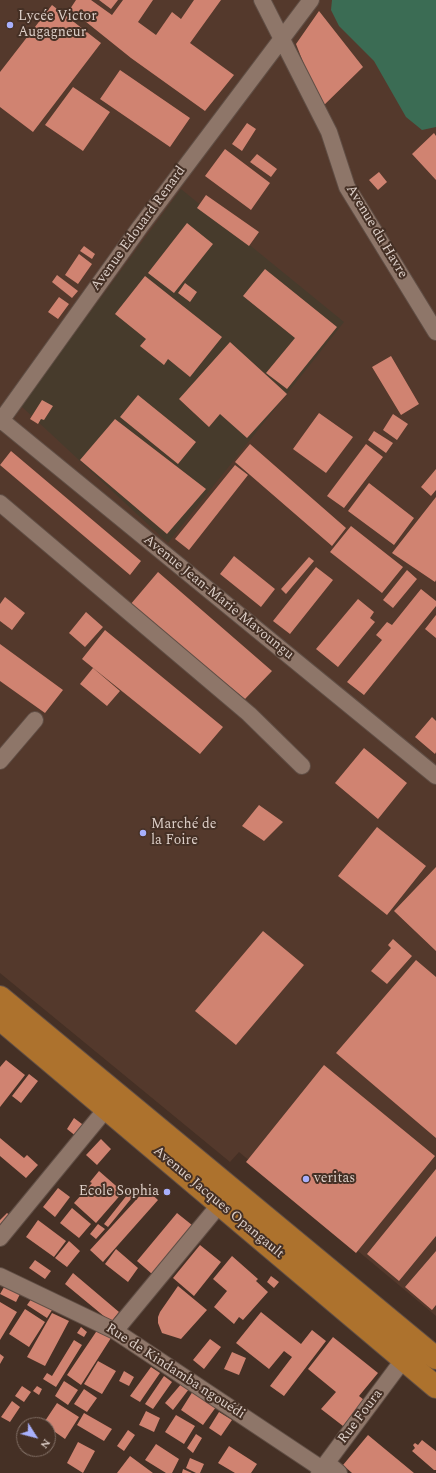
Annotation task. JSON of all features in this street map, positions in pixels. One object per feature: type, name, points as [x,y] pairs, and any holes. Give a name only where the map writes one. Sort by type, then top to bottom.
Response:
[{"type":"highway","points":[[0,997],[436,1358]]},
{"type":"highway","name":"Avenue Jacques Opangault","points":[[0,1019],[436,1387]]},
{"type":"street","name":"Avenue du Havre","points":[[262,0],[330,132],[346,188],[436,332]]},
{"type":"street","name":"Avenue Edouard Renard","points":[[0,421],[140,227],[311,0]]},
{"type":"street","name":"Avenue Jean-Marie Mavoungu","points":[[0,421],[436,776]]},
{"type":"street","points":[[0,503],[249,714],[302,766]]},
{"type":"street","points":[[0,761],[35,720]]},
{"type":"street","points":[[0,1238],[106,1109]]},
{"type":"street","points":[[115,1331],[220,1204]]},
{"type":"street","name":"Rue de Kindamba ngouédi","points":[[0,1276],[115,1331],[323,1468],[339,1473]]},
{"type":"street","name":"Rue Foura","points":[[323,1468],[403,1360]]},
{"type":"shaded area","points":[[0,0],[436,0],[436,1316],[239,1152],[230,1162],[0,973]]},
{"type":"shaded area","points":[[181,189],[344,322],[168,543],[21,406]]},
{"type":"green space","points":[[332,0],[436,0],[436,127],[422,130],[406,117],[374,61],[339,26],[331,10]]},
{"type":"building","points":[[76,0],[91,0],[112,15],[123,0],[153,0],[138,22],[156,35],[172,12],[181,19],[194,0],[221,0],[190,43],[234,75],[205,111],[131,58],[70,9]]},
{"type":"building","points":[[99,0],[118,0],[111,9]]},
{"type":"building","points":[[52,5],[101,43],[33,132],[0,107],[0,72]]},
{"type":"building","points":[[319,11],[363,67],[321,108],[296,44]]},
{"type":"building","points":[[120,70],[190,118],[170,147],[100,99]]},
{"type":"building","points":[[73,87],[110,112],[83,151],[45,125]]},
{"type":"building","points":[[247,123],[256,129],[242,151],[232,144]]},
{"type":"building","points":[[434,133],[436,136],[436,180],[412,154]]},
{"type":"building","points":[[225,149],[270,183],[251,210],[205,176]]},
{"type":"building","points":[[257,154],[277,169],[271,177],[250,162]]},
{"type":"building","points":[[379,172],[387,182],[378,190],[369,180]]},
{"type":"building","points":[[206,195],[259,232],[249,246],[197,208]]},
{"type":"building","points":[[187,223],[213,244],[174,293],[148,273]]},
{"type":"building","points":[[84,246],[95,254],[92,259],[80,251]]},
{"type":"building","points":[[79,254],[92,264],[78,284],[65,275]]},
{"type":"building","points":[[265,269],[337,327],[287,389],[266,373],[295,338],[243,296]]},
{"type":"building","points":[[57,275],[78,291],[72,298],[52,282]]},
{"type":"building","points":[[145,276],[222,337],[190,377],[168,359],[164,365],[140,346],[146,339],[115,314]]},
{"type":"building","points":[[185,283],[197,292],[190,302],[178,293]]},
{"type":"building","points":[[59,297],[69,304],[58,319],[48,312]]},
{"type":"building","points":[[230,342],[287,394],[247,438],[220,414],[209,427],[179,399]]},
{"type":"building","points":[[391,356],[419,404],[401,415],[372,367]]},
{"type":"building","points":[[138,395],[196,442],[178,464],[120,417]]},
{"type":"building","points":[[42,400],[53,406],[44,420],[41,419],[38,424],[30,419]]},
{"type":"building","points":[[319,413],[353,437],[326,473],[293,449]]},
{"type":"building","points":[[393,414],[408,424],[397,440],[383,430]]},
{"type":"building","points":[[115,419],[206,489],[167,534],[80,460]]},
{"type":"building","points":[[374,431],[393,443],[386,453],[368,440]]},
{"type":"building","points":[[250,444],[346,528],[332,546],[235,462]]},
{"type":"building","points":[[366,444],[383,457],[344,508],[327,496]]},
{"type":"building","points":[[11,451],[141,561],[130,575],[0,465]]},
{"type":"building","points":[[235,465],[248,475],[189,550],[175,539]]},
{"type":"building","points":[[436,469],[436,490],[431,496],[421,487]]},
{"type":"building","points":[[369,483],[414,518],[394,545],[348,511]]},
{"type":"building","points":[[436,497],[436,580],[435,582],[392,553]]},
{"type":"building","points":[[351,526],[403,567],[382,593],[330,552]]},
{"type":"building","points":[[234,556],[275,589],[261,607],[220,574]]},
{"type":"building","points":[[309,557],[314,561],[286,594],[281,589]]},
{"type":"building","points":[[316,567],[333,580],[290,634],[273,621]]},
{"type":"building","points":[[407,570],[417,579],[393,608],[383,600]]},
{"type":"building","points":[[158,572],[272,671],[245,699],[130,605]]},
{"type":"building","points":[[421,589],[436,601],[436,606],[364,695],[347,682],[382,640],[376,635],[387,622],[392,625]]},
{"type":"building","points":[[5,597],[25,613],[12,630],[0,621],[0,604]]},
{"type":"building","points":[[358,599],[374,612],[370,618],[375,622],[338,667],[316,649]]},
{"type":"building","points":[[86,612],[103,627],[85,647],[69,633]]},
{"type":"building","points":[[436,615],[436,638],[425,629]]},
{"type":"building","points":[[105,630],[223,727],[200,754],[82,659]]},
{"type":"building","points":[[0,644],[63,690],[45,713],[0,681]]},
{"type":"building","points":[[93,668],[120,691],[107,706],[80,684]]},
{"type":"building","points":[[432,717],[436,721],[435,754],[415,737]]},
{"type":"building","points":[[364,748],[407,783],[378,819],[335,783]]},
{"type":"building","points":[[259,805],[283,822],[264,841],[242,826]]},
{"type":"building","points":[[377,827],[426,866],[387,915],[338,876]]},
{"type":"building","points":[[436,867],[436,951],[394,911]]},
{"type":"building","points":[[263,931],[304,965],[236,1045],[195,1011]]},
{"type":"building","points":[[393,939],[412,956],[387,984],[371,971],[391,948],[388,945]]},
{"type":"building","points":[[416,960],[436,977],[436,1138],[336,1053]]},
{"type":"building","points":[[6,1060],[25,1075],[0,1107],[0,1067]]},
{"type":"building","points":[[324,1065],[435,1156],[356,1253],[246,1162]]},
{"type":"building","points":[[29,1074],[38,1081],[21,1103],[12,1096]]},
{"type":"building","points":[[74,1118],[82,1124],[83,1130],[77,1137],[67,1129]]},
{"type":"building","points":[[0,1138],[24,1158],[27,1155],[38,1165],[26,1178],[0,1156]]},
{"type":"building","points":[[101,1139],[111,1149],[97,1165],[86,1155]]},
{"type":"building","points":[[436,1169],[436,1236],[399,1281],[367,1254]]},
{"type":"building","points":[[99,1171],[123,1192],[96,1223],[74,1203],[92,1183],[90,1182]]},
{"type":"building","points":[[58,1188],[70,1197],[55,1217],[43,1207]]},
{"type":"building","points":[[146,1189],[158,1200],[103,1262],[90,1250]]},
{"type":"building","points":[[131,1190],[135,1194],[108,1227],[104,1224]]},
{"type":"building","points":[[72,1208],[91,1224],[79,1238],[60,1223]]},
{"type":"building","points":[[7,1213],[13,1218],[0,1231],[0,1220]]},
{"type":"building","points":[[177,1213],[192,1225],[152,1274],[137,1261]]},
{"type":"building","points":[[38,1220],[66,1241],[54,1257],[26,1237]]},
{"type":"building","points":[[98,1224],[105,1229],[96,1239],[90,1234]]},
{"type":"building","points":[[69,1241],[80,1251],[67,1267],[55,1258]]},
{"type":"building","points":[[200,1245],[221,1262],[194,1296],[173,1278]]},
{"type":"building","points":[[116,1249],[138,1268],[128,1282],[105,1264]]},
{"type":"building","points":[[436,1251],[436,1305],[432,1310],[405,1287]]},
{"type":"building","points":[[232,1256],[258,1279],[256,1281],[268,1292],[243,1320],[239,1317],[234,1324],[214,1307],[227,1291],[213,1279]]},
{"type":"building","points":[[35,1260],[51,1271],[45,1279],[29,1268]]},
{"type":"building","points":[[73,1273],[119,1312],[111,1322],[65,1284]]},
{"type":"building","points":[[271,1276],[279,1282],[274,1288],[267,1282]]},
{"type":"building","points":[[7,1282],[22,1290],[16,1302],[0,1294]]},
{"type":"building","points":[[178,1286],[207,1310],[181,1339],[162,1333],[158,1323],[160,1312]]},
{"type":"building","points":[[34,1295],[54,1307],[47,1318],[27,1305]]},
{"type":"building","points":[[0,1302],[17,1312],[0,1340]]},
{"type":"building","points":[[25,1309],[45,1322],[29,1347],[9,1334]]},
{"type":"building","points":[[261,1312],[301,1344],[312,1330],[326,1341],[284,1396],[270,1386],[292,1357],[284,1351],[269,1369],[236,1343]]},
{"type":"building","points":[[52,1313],[69,1321],[45,1366],[27,1357]]},
{"type":"building","points":[[81,1327],[87,1332],[84,1337],[77,1333]]},
{"type":"building","points":[[98,1329],[111,1338],[81,1385],[67,1375]]},
{"type":"building","points":[[333,1337],[378,1373],[359,1396],[364,1400],[343,1426],[321,1409],[336,1392],[308,1369]]},
{"type":"building","points":[[210,1339],[221,1347],[204,1369],[193,1360]]},
{"type":"building","points":[[74,1340],[82,1345],[56,1387],[43,1379],[47,1373],[52,1376]]},
{"type":"building","points":[[232,1352],[246,1358],[239,1375],[224,1369]]},
{"type":"building","points":[[0,1354],[4,1357],[0,1364]]},
{"type":"building","points":[[98,1361],[116,1371],[102,1394],[84,1384]]},
{"type":"building","points":[[151,1367],[160,1373],[140,1402],[130,1396]]},
{"type":"building","points":[[124,1371],[134,1377],[129,1386],[119,1381]]},
{"type":"building","points":[[164,1376],[172,1382],[153,1409],[145,1404]]},
{"type":"building","points":[[64,1381],[78,1390],[68,1405],[55,1396]]},
{"type":"building","points":[[182,1383],[189,1389],[173,1410],[165,1403]]},
{"type":"building","points":[[22,1386],[31,1392],[24,1402],[15,1396]]},
{"type":"building","points":[[37,1386],[42,1389],[39,1395],[33,1391]]},
{"type":"building","points":[[84,1389],[97,1398],[87,1412],[74,1404]]},
{"type":"building","points":[[193,1391],[216,1407],[203,1425],[181,1410]]},
{"type":"building","points":[[12,1401],[20,1407],[10,1422],[1,1417]]},
{"type":"building","points":[[57,1403],[79,1417],[65,1439],[56,1433],[56,1417],[48,1417]]},
{"type":"building","points":[[146,1411],[160,1418],[154,1432],[139,1425]]},
{"type":"building","points":[[219,1412],[232,1420],[221,1436],[209,1428]]},
{"type":"building","points":[[84,1413],[112,1429],[104,1441],[77,1425]]},
{"type":"building","points":[[176,1415],[195,1426],[184,1444],[165,1432]]},
{"type":"building","points":[[128,1430],[135,1435],[124,1451],[117,1446]]},
{"type":"building","points":[[196,1434],[202,1438],[193,1453],[187,1448]]},
{"type":"building","points":[[368,1435],[414,1473],[352,1473],[343,1465]]},
{"type":"building","points":[[422,1440],[436,1451],[436,1470],[434,1470],[412,1451],[415,1448],[413,1445],[415,1443],[418,1445]]},
{"type":"building","points":[[78,1442],[95,1451],[83,1473],[67,1463]]},
{"type":"building","points":[[156,1444],[179,1459],[172,1473],[166,1473],[145,1460]]},
{"type":"building","points":[[229,1446],[257,1464],[251,1473],[235,1473],[218,1463]]},
{"type":"building","points":[[130,1456],[153,1473],[117,1473]]},
{"type":"building","points":[[190,1458],[204,1464],[200,1473],[196,1473],[186,1468]]},
{"type":"building","points":[[183,1469],[192,1473],[182,1473]]},
{"type":"place","name":"Lycée Victor Augagneur","points":[[10,25]]},
{"type":"place","name":"Marché de la Foire","points":[[143,833]]},
{"type":"place","name":"veritas","points":[[306,1179]]},
{"type":"place","name":"Ecole Sophia","points":[[167,1192]]}]
